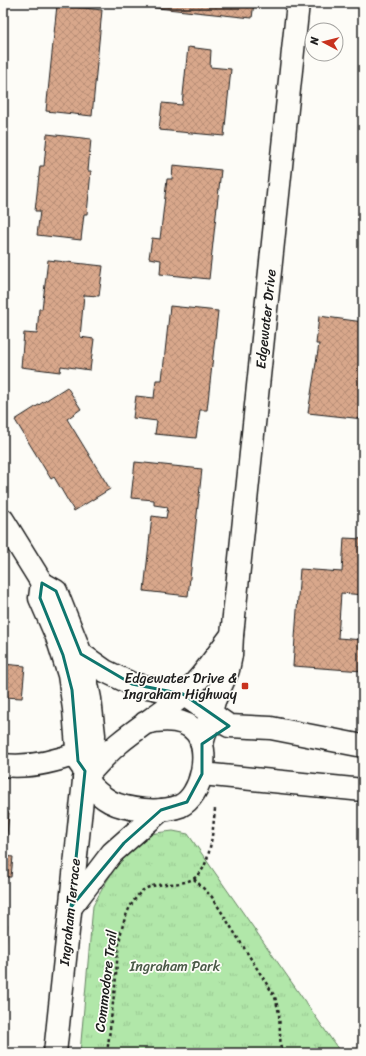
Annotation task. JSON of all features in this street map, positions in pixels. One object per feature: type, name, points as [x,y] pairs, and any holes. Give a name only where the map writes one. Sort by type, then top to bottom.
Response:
[{"type":"street","name":"Edgewater Drive","points":[[202,744],[210,713],[228,670],[231,655],[298,3]]},
{"type":"street","points":[[3,520],[42,583],[56,591],[81,654],[90,699],[94,734],[93,759],[82,767]]},
{"type":"street","points":[[42,583],[40,598],[57,637],[69,675],[82,767],[100,796],[110,802],[139,809],[162,810],[181,806],[187,802],[199,784],[204,763],[202,744],[197,734],[183,724],[164,720],[145,723]]},
{"type":"street","points":[[7,766],[23,766],[53,762],[82,767],[117,744],[183,694],[213,660],[232,635]]},
{"type":"street","points":[[81,654],[105,671],[132,684],[183,694],[229,726],[271,728],[363,746]]},
{"type":"street","points":[[202,744],[229,726]]},
{"type":"street","name":"Ingraham Terrace","points":[[55,1053],[71,907],[82,767]]},
{"type":"street","points":[[202,774],[363,790]]},
{"type":"street","points":[[71,907],[112,853],[162,810]]},
{"type":"path","points":[[210,843],[204,865],[194,879],[212,897],[275,998],[279,1013],[281,1053]]},
{"type":"path","name":"Commodore Trail","points":[[108,1053],[120,940],[124,921],[129,910],[144,889],[151,886],[194,879]]},
{"type":"highlighted area","points":[[42,583],[56,591],[81,654],[132,684],[183,694],[229,726],[202,744],[202,774],[187,802],[161,810],[124,843],[71,907],[85,771],[78,761],[72,690],[63,655],[40,598]]},
{"type":"green space","name":"Ingraham Park","points":[[173,831],[188,834],[341,1053],[80,1053],[93,906],[117,865],[134,846],[142,839],[152,834]]},
{"type":"building","points":[[149,3],[254,3],[252,18],[148,7]]},
{"type":"building","points":[[57,5],[102,10],[92,116],[46,111]]},
{"type":"building","points":[[188,47],[211,50],[210,67],[231,69],[224,136],[159,130],[162,103],[182,105]]},
{"type":"building","points":[[47,134],[91,139],[88,171],[91,171],[87,214],[84,214],[81,240],[37,235],[40,211],[35,211],[40,166],[44,166]]},
{"type":"building","points":[[173,165],[221,170],[209,279],[160,274],[161,260],[149,258],[152,238],[160,239],[167,179],[172,179]]},
{"type":"building","points":[[48,260],[103,266],[99,296],[84,295],[80,337],[94,339],[90,370],[61,366],[60,372],[21,367],[24,333],[37,334],[39,309],[42,309]]},
{"type":"building","points":[[170,306],[218,311],[207,410],[200,410],[196,438],[155,434],[157,421],[133,418],[136,396],[154,398],[156,380],[162,380]]},
{"type":"building","points":[[319,316],[363,322],[363,419],[308,413],[319,344],[316,344]]},
{"type":"building","points":[[67,387],[81,409],[67,419],[110,489],[74,511],[54,477],[51,479],[15,420]]},
{"type":"building","points":[[135,462],[202,469],[188,596],[144,591],[152,516],[166,518],[168,507],[154,505],[154,500],[131,498]]},
{"type":"building","points":[[344,538],[363,539],[363,595],[341,593],[338,638],[363,640],[363,671],[293,666],[300,569],[342,572]]},
{"type":"building","points":[[3,664],[25,666],[22,698],[3,697]]},
{"type":"building","points":[[3,812],[9,813],[5,856],[13,857],[11,877],[3,877]]},
{"type":"building","points":[[3,925],[7,925],[3,974]]},
{"type":"place","name":"Edgewater Drive & Ingraham Highway","points":[[245,686]]}]
